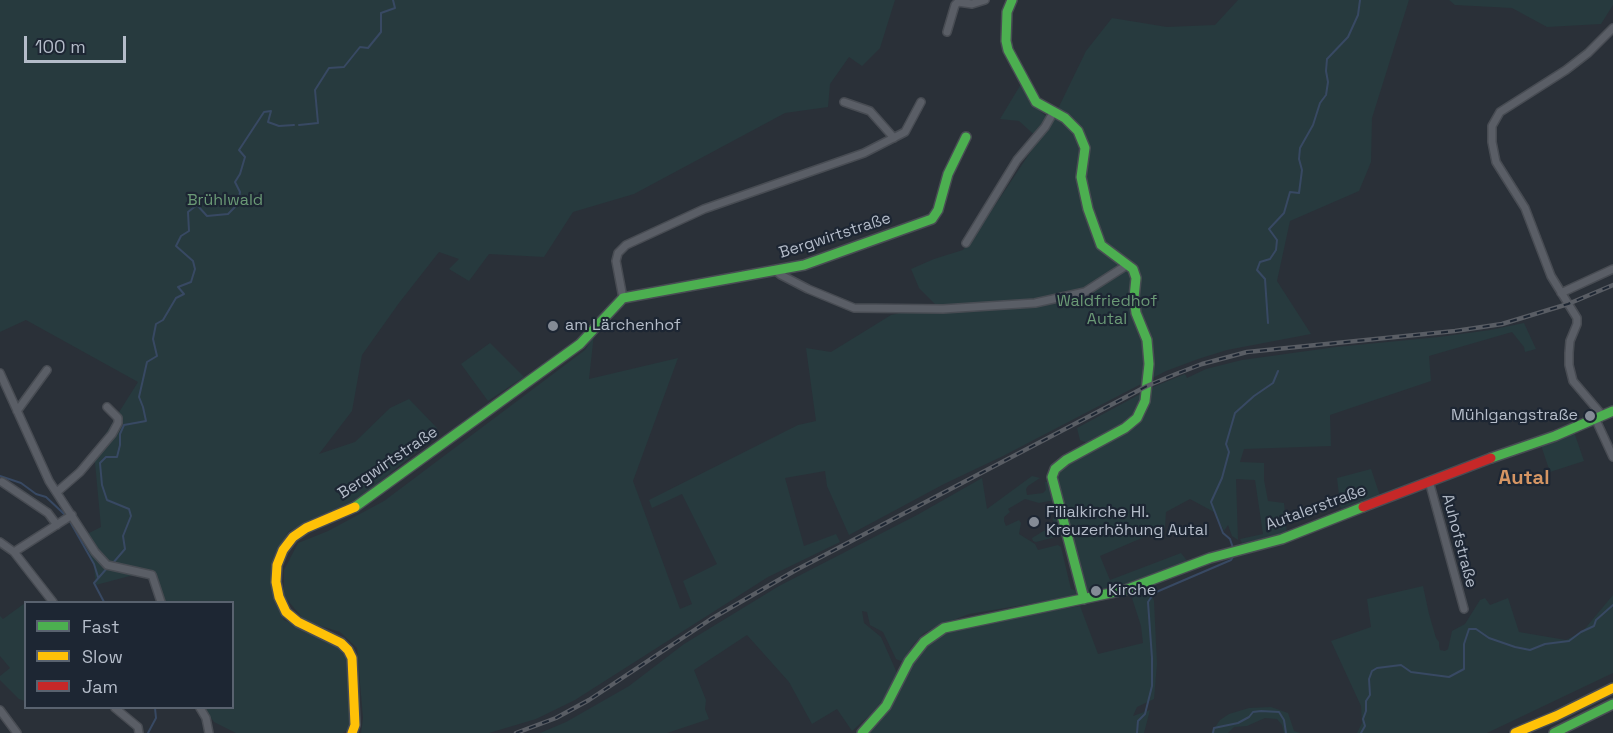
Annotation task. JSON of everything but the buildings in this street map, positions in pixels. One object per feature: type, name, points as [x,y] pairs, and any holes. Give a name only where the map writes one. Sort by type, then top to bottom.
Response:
[{"type":"main road","points":[[1012,0],[1007,12],[1008,50],[1036,102],[1065,118],[1078,131],[1086,148],[1081,177],[1088,209],[1101,245],[1133,269],[1136,278],[1134,298],[1136,313],[1147,339],[1149,364],[1145,401],[1137,418],[1125,428],[1066,460],[1055,470],[1052,477],[1084,599]]},
{"type":"main road","name":"Bergwirtstraße","points":[[352,733],[354,725],[352,658],[348,650],[286,612],[279,597],[276,582],[277,565],[283,550],[293,537],[306,528],[359,505],[580,344],[623,298],[804,265],[932,219],[938,210],[948,174],[966,137]]},
{"type":"main road","name":"Autalerstraße","points":[[862,733],[886,706],[909,661],[924,642],[944,628],[1125,590],[1228,552],[1303,532],[1429,481],[1555,436],[1613,411]]},
{"type":"main road","points":[[1515,733],[1613,688]]},
{"type":"main road","points":[[1554,733],[1613,704]]},
{"type":"street","points":[[947,32],[958,2],[972,4],[985,0]]},
{"type":"street","points":[[1613,28],[1588,53],[1566,70],[1500,112],[1492,126],[1496,162],[1525,208],[1551,276],[1578,321],[1569,348],[1569,365],[1573,381],[1599,417],[1613,457]]},
{"type":"street","points":[[844,102],[870,111],[894,138]]},
{"type":"street","points":[[623,298],[616,261],[618,253],[626,245],[704,209],[864,153],[905,132],[921,102]]},
{"type":"street","points":[[966,243],[1017,160],[1045,127],[1053,113]]},
{"type":"street","points":[[776,271],[808,289],[854,308],[943,309],[1035,303],[1085,292],[1127,265]]},
{"type":"street","points":[[1560,293],[1613,269]]},
{"type":"street","points":[[17,411],[47,370]]},
{"type":"street","points":[[0,373],[49,481],[95,552],[107,565],[152,575],[160,601]]},
{"type":"street","points":[[57,492],[80,472],[112,434],[118,418],[107,407]]},
{"type":"street","name":"Auhofstraße","points":[[1429,481],[1464,609]]},
{"type":"street","points":[[2,482],[48,513],[57,525]]},
{"type":"street","points":[[14,552],[72,515]]},
{"type":"street","points":[[0,542],[14,552],[51,601]]},
{"type":"street","points":[[116,709],[138,728],[140,733]]},
{"type":"street","points":[[201,709],[206,718],[209,733]]},
{"type":"street","points":[[0,710],[17,733]]},
{"type":"green space","name":"Brühlwald","points":[[0,0],[895,0],[880,48],[862,66],[849,57],[830,84],[828,107],[785,113],[634,194],[573,212],[544,257],[489,254],[469,281],[449,269],[459,259],[439,252],[399,303],[362,355],[352,411],[319,454],[355,442],[390,408],[409,399],[437,428],[431,440],[355,502],[289,531],[275,554],[271,583],[284,620],[339,648],[350,665],[349,729],[343,733],[236,733],[214,722],[205,709],[234,709],[234,601],[165,601],[155,576],[137,574],[96,585],[94,566],[81,537],[101,527],[94,452],[138,382],[26,320],[0,332]]},
{"type":"green space","name":"Waldfriedhof Autal","points":[[1238,0],[1409,0],[1372,118],[1371,162],[1359,191],[1290,221],[1277,281],[1311,334],[1227,350],[1166,371],[849,535],[827,486],[825,471],[785,478],[804,546],[836,534],[840,542],[768,577],[575,700],[536,719],[489,733],[361,733],[363,718],[357,648],[340,632],[305,621],[284,596],[284,570],[298,543],[328,531],[384,501],[585,350],[594,334],[589,379],[678,358],[633,481],[680,609],[692,604],[683,581],[717,564],[682,494],[652,508],[649,500],[798,425],[816,421],[806,348],[831,352],[891,315],[936,305],[919,288],[911,269],[963,250],[1039,139],[1019,121],[1000,119],[1021,84],[1030,103],[1052,121],[1086,51],[1112,18],[1167,27],[1215,25]]},
{"type":"green space","points":[[1449,0],[1613,0],[1613,5],[1601,24],[1547,27],[1512,8],[1455,5]]},
{"type":"green space","points":[[1524,323],[1536,349],[1525,352],[1524,347],[1512,332],[1429,356],[1431,381],[1330,415],[1331,446],[1244,449],[1240,462],[1264,463],[1268,501],[1284,503],[1287,533],[1242,543],[1240,539],[1263,534],[1255,480],[1236,479],[1238,540],[1232,536],[1228,525],[1224,531],[1214,512],[1190,499],[1166,512],[1165,528],[1100,556],[1110,580],[1181,553],[1188,562],[1119,586],[1088,592],[1084,586],[1057,476],[1073,460],[1125,433],[1143,416],[1153,387],[1185,374],[1187,378],[1206,369],[1242,360],[1336,347],[1439,337]]},
{"type":"green space","points":[[490,343],[524,377],[488,401],[461,364]]},
{"type":"green space","points":[[1144,392],[1136,415],[1128,422],[1089,444],[1080,440],[1077,428]]},
{"type":"green space","points":[[1574,432],[1584,461],[1550,472],[1541,445]]},
{"type":"green space","points":[[1371,469],[1380,496],[1341,512],[1337,478]]},
{"type":"green space","points":[[1032,476],[1040,478],[1028,486],[1027,495],[1043,493],[1046,490],[1045,482],[1049,481],[1055,502],[1039,503],[1025,499],[1008,509],[1010,512],[1004,517],[1004,521],[1006,526],[1019,520],[1021,523],[1019,534],[1035,544],[1038,550],[1058,545],[1061,547],[1071,589],[1077,593],[1071,597],[969,614],[935,627],[923,634],[912,646],[903,662],[896,659],[883,632],[870,625],[867,612],[862,611],[864,623],[881,637],[897,673],[884,699],[852,731],[837,709],[812,724],[789,682],[747,635],[694,670],[706,700],[705,709],[709,719],[667,733],[540,733],[566,722],[629,686],[684,644],[779,586],[917,515],[982,478],[987,509]]},
{"type":"green space","points":[[1057,515],[1063,535],[1033,541],[1032,538],[1055,524],[1052,519]]},
{"type":"green space","points":[[1423,586],[1440,650],[1445,651],[1448,649],[1452,631],[1465,624],[1480,600],[1485,598],[1490,605],[1508,598],[1519,632],[1566,640],[1583,631],[1613,595],[1613,673],[1487,733],[1357,733],[1362,723],[1361,706],[1331,641],[1371,627],[1367,599]]},
{"type":"green space","points":[[1143,591],[1152,595],[1154,601],[1157,664],[1154,699],[1137,707],[1133,716],[1150,710],[1144,733],[866,733],[893,697],[917,657],[933,640],[948,631],[969,625],[1080,606],[1098,654],[1143,643],[1141,626],[1132,598],[1137,592]]},
{"type":"green space","points":[[24,604],[24,701],[19,699],[0,680],[0,676],[10,668],[0,656],[0,616],[3,619]]},
{"type":"green space","points":[[1271,707],[1288,713],[1294,731],[1300,733],[1284,733],[1277,719],[1265,718],[1247,726],[1234,727],[1228,733],[1211,733],[1220,720],[1229,714],[1249,708]]},
{"type":"waterway","points":[[299,125],[318,123],[315,90],[329,68],[344,67],[360,47],[368,48],[381,32],[381,13],[395,8],[393,0]]},
{"type":"waterway","points":[[1268,323],[1265,279],[1257,270],[1260,262],[1270,259],[1276,250],[1277,240],[1269,229],[1284,213],[1290,192],[1299,193],[1302,170],[1299,159],[1300,148],[1313,125],[1320,103],[1326,95],[1327,59],[1348,37],[1358,15],[1360,0]]},
{"type":"waterway","points":[[113,563],[125,549],[123,536],[131,516],[129,509],[107,500],[102,485],[100,463],[106,457],[117,457],[120,434],[124,425],[146,421],[139,397],[147,362],[157,356],[153,339],[156,324],[163,320],[176,298],[184,294],[178,287],[191,282],[195,269],[193,261],[176,246],[181,236],[189,231],[188,212],[197,205],[207,216],[228,214],[238,204],[240,192],[235,182],[245,157],[239,150],[264,112],[271,111],[268,122],[279,126],[294,125]]},
{"type":"waterway","points":[[1233,548],[1230,539],[1223,533],[1211,502],[1222,478],[1229,452],[1226,444],[1235,413],[1273,383],[1278,371]]},
{"type":"waterway","points":[[0,476],[21,483],[36,494],[46,497],[68,518],[94,564],[98,577]]},
{"type":"waterway","points":[[1137,733],[1138,721],[1145,714],[1152,686],[1148,602],[1154,593],[1231,560],[1235,554]]},
{"type":"waterway","points":[[103,601],[94,583],[108,567]]},
{"type":"waterway","points":[[1361,733],[1365,726],[1363,719],[1366,701],[1370,695],[1369,679],[1372,671],[1377,668],[1401,665],[1411,672],[1449,677],[1464,669],[1464,644],[1469,629],[1476,629],[1489,638],[1530,650],[1545,644],[1569,641],[1594,626],[1596,620],[1613,605]]},
{"type":"waterway","points":[[148,733],[156,718],[155,709]]},
{"type":"waterway","points":[[1213,733],[1214,728],[1238,723],[1253,712],[1261,711],[1279,712],[1284,720],[1286,733]]},
{"type":"railway","points":[[516,733],[556,718],[589,700],[711,619],[796,570],[1147,386],[1176,374],[1202,364],[1247,352],[1455,331],[1502,324],[1568,304],[1613,285]]},
{"type":"traffic: fast","points":[[1012,0],[1007,12],[1008,50],[1036,102],[1065,118],[1078,131],[1085,148],[1081,177],[1088,209],[1101,245],[1133,269],[1136,278],[1134,298],[1136,313],[1147,340],[1149,364],[1145,401],[1137,418],[1125,428],[1066,460],[1055,469],[1052,477],[1084,599]]},
{"type":"traffic: fast","points":[[355,507],[580,344],[623,298],[804,265],[932,219],[938,210],[948,174],[966,137]]},
{"type":"traffic: fast","points":[[1491,458],[1555,436],[1613,411]]},
{"type":"traffic: fast","points":[[862,733],[886,706],[909,661],[924,642],[944,628],[1125,590],[1210,558],[1282,539],[1363,507]]},
{"type":"traffic: fast","points":[[1554,733],[1613,704]]},
{"type":"traffic: slow","points":[[352,733],[355,725],[352,658],[348,650],[341,643],[298,622],[286,612],[279,597],[276,582],[277,565],[283,550],[293,537],[306,528],[355,507]]},
{"type":"traffic: slow","points":[[1515,733],[1613,688]]},
{"type":"traffic: jam","points":[[1363,507],[1491,458]]},
{"type":"place","name":"am Lärchenhof","points":[[553,326]]},
{"type":"place","name":"Mühlgangstraße","points":[[1590,416]]},
{"type":"place","name":"Filialkirche Hl. Kreuzerhöhung Autal","points":[[1034,522]]},
{"type":"place","name":"Kirche","points":[[1096,591]]},
{"type":"district","name":"Autal","points":[[1524,479]]}]
